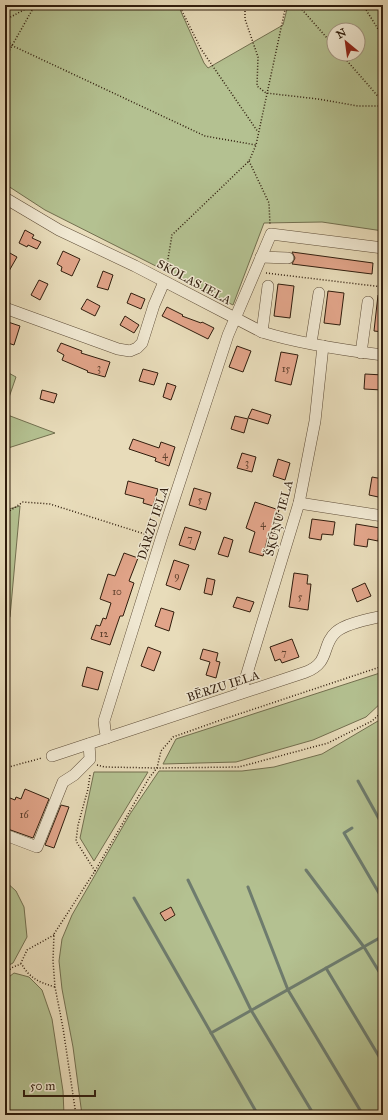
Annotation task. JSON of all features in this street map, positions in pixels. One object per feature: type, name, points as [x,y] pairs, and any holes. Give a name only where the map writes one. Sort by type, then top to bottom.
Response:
[{"type":"street","name":"SKOLAS IELA","points":[[5,198],[58,230],[135,266],[262,332],[323,346],[383,355]]},
{"type":"street","points":[[271,234],[383,248]]},
{"type":"street","name":"DĀRZU IELA","points":[[107,738],[104,721],[161,539],[228,335],[271,234]]},
{"type":"street","points":[[261,256],[288,258]]},
{"type":"street","points":[[5,308],[118,349],[130,351],[137,348],[142,342],[154,305],[164,282]]},
{"type":"street","points":[[262,332],[268,286]]},
{"type":"street","points":[[311,343],[319,293]]},
{"type":"street","points":[[361,352],[368,302]]},
{"type":"street","name":"ŠĶŪŅU IELA","points":[[241,693],[299,503],[315,420],[323,346]]},
{"type":"street","points":[[299,503],[383,516]]},
{"type":"street","name":"BĒRZU IELA","points":[[52,756],[315,668],[321,661],[335,632],[344,627],[383,616]]},
{"type":"street","points":[[8,836],[37,846],[63,782],[91,762],[89,744]]},
{"type":"path","points":[[5,20],[34,5]]},
{"type":"path","points":[[5,58],[13,46],[34,5]]},
{"type":"path","points":[[179,5],[201,50],[258,132]]},
{"type":"path","points":[[245,5],[245,19],[258,57],[257,86],[266,93],[318,98],[358,106],[383,106]]},
{"type":"path","points":[[164,282],[172,234],[249,161],[256,145],[286,5]]},
{"type":"path","points":[[298,5],[326,37]]},
{"type":"path","points":[[363,5],[383,37]]},
{"type":"path","points":[[5,39],[13,46],[205,136],[256,145]]},
{"type":"path","points":[[348,62],[383,102]]},
{"type":"path","points":[[249,161],[269,203],[271,234]]},
{"type":"path","points":[[260,272],[383,286]]},
{"type":"path","points":[[5,514],[23,502],[50,504],[161,539]]},
{"type":"path","points":[[5,973],[13,967],[21,964],[27,950],[54,934],[94,871],[149,778],[157,768],[161,751],[173,737],[383,666]]},
{"type":"path","points":[[94,871],[76,841],[78,825],[88,789],[91,762],[105,767],[239,767],[328,743],[372,721],[383,711]]},
{"type":"path","points":[[5,768],[52,756]]},
{"type":"path","points":[[54,934],[53,961],[55,987],[63,1028],[76,1115]]},
{"type":"path","points":[[21,964],[25,970],[38,982],[55,987]]},
{"type":"green space","points":[[5,5],[178,5],[204,63],[208,68],[283,25],[288,5],[383,5],[383,231],[322,222],[264,223],[233,305],[45,210],[5,184]]},
{"type":"green space","points":[[5,371],[16,377],[5,409]]},
{"type":"green space","points":[[5,414],[55,433],[5,449]]},
{"type":"green space","points":[[20,506],[10,617],[5,623],[5,510]]},
{"type":"green space","points":[[383,672],[383,701],[366,717],[313,740],[236,762],[163,764],[176,739]]},
{"type":"green space","points":[[383,718],[383,1115],[82,1115],[73,1047],[62,989],[59,961],[62,939],[72,915],[130,814],[159,771],[242,771],[274,767],[322,754]]},
{"type":"green space","points":[[94,772],[148,772],[94,861],[80,838]]},
{"type":"green space","points":[[5,881],[16,891],[24,907],[27,937],[13,963],[5,967]]},
{"type":"green space","points":[[14,973],[29,977],[42,990],[52,1019],[63,1091],[64,1115],[5,1115],[5,980]]},
{"type":"building","points":[[25,230],[34,235],[32,238],[41,242],[37,249],[28,245],[27,247],[19,243]]},
{"type":"building","points":[[63,251],[80,259],[72,276],[61,271],[62,267],[57,264]]},
{"type":"building","points":[[8,252],[17,257],[5,278],[5,256]]},
{"type":"building","points":[[292,252],[373,263],[372,274],[292,264],[295,258]]},
{"type":"building","points":[[103,271],[113,275],[108,290],[97,287]]},
{"type":"building","points":[[39,280],[48,284],[40,300],[31,295]]},
{"type":"building","points":[[278,284],[294,286],[290,318],[274,316]]},
{"type":"building","points":[[328,291],[344,293],[340,325],[324,323]]},
{"type":"building","points":[[131,293],[145,299],[141,309],[127,303]]},
{"type":"building","points":[[378,295],[383,295],[383,332],[374,331]]},
{"type":"building","points":[[87,299],[100,306],[95,316],[81,309]]},
{"type":"building","points":[[167,307],[183,315],[182,316],[201,323],[202,322],[214,328],[208,339],[162,316]]},
{"type":"building","points":[[125,316],[139,325],[134,333],[120,325]]},
{"type":"building","points":[[5,321],[20,326],[14,345],[5,342]]},
{"type":"building","points":[[61,343],[82,351],[81,353],[110,362],[105,377],[87,372],[88,371],[62,360],[64,355],[57,351]]},
{"type":"building","points":[[237,346],[251,351],[243,372],[229,367]]},
{"type":"building","points":[[281,352],[298,355],[291,385],[275,381]]},
{"type":"building","points":[[143,369],[158,373],[154,385],[139,381]]},
{"type":"building","points":[[365,374],[383,375],[382,390],[364,389]]},
{"type":"building","points":[[167,383],[176,386],[171,400],[163,397]]},
{"type":"building","points":[[42,390],[57,394],[54,403],[40,399]]},
{"type":"building","points":[[252,409],[271,415],[268,424],[248,418]]},
{"type":"building","points":[[235,416],[248,419],[244,433],[231,429]]},
{"type":"building","points":[[133,439],[159,448],[161,442],[175,447],[169,466],[155,461],[156,458],[129,449]]},
{"type":"building","points":[[242,453],[256,457],[252,472],[237,468]]},
{"type":"building","points":[[278,459],[290,463],[285,480],[273,476]]},
{"type":"building","points":[[372,477],[383,479],[383,498],[369,495]]},
{"type":"building","points":[[128,481],[158,489],[153,506],[143,503],[144,499],[125,494]]},
{"type":"building","points":[[194,488],[211,493],[206,510],[189,505]]},
{"type":"building","points":[[255,502],[279,510],[277,516],[280,517],[272,538],[268,537],[263,556],[249,552],[255,532],[246,528]]},
{"type":"building","points":[[312,519],[335,522],[333,535],[322,534],[321,540],[309,538]]},
{"type":"building","points":[[356,524],[380,528],[378,541],[368,539],[367,547],[354,545]]},
{"type":"building","points":[[185,527],[201,532],[195,550],[179,545]]},
{"type":"building","points":[[224,537],[233,540],[228,557],[218,554]]},
{"type":"building","points":[[124,553],[138,558],[129,581],[134,583],[123,616],[120,616],[110,645],[91,639],[96,625],[100,626],[103,618],[106,619],[111,603],[100,599],[108,574],[115,576]]},
{"type":"building","points":[[174,560],[189,565],[180,590],[166,585]]},
{"type":"building","points":[[294,573],[308,575],[307,584],[311,584],[308,610],[289,607]]},
{"type":"building","points":[[207,578],[215,580],[212,595],[204,593]]},
{"type":"building","points":[[365,583],[371,596],[357,602],[352,589]]},
{"type":"building","points":[[237,597],[254,602],[250,612],[233,607]]},
{"type":"building","points":[[161,608],[174,612],[169,631],[155,626]]},
{"type":"building","points":[[292,639],[299,657],[282,663],[280,659],[275,661],[270,647]]},
{"type":"building","points":[[148,647],[161,652],[154,671],[141,666]]},
{"type":"building","points":[[203,649],[218,653],[216,661],[220,662],[216,678],[206,675],[210,662],[200,659]]},
{"type":"building","points":[[87,667],[103,672],[98,690],[82,686]]},
{"type":"building","points":[[25,789],[49,799],[33,838],[5,828],[5,796],[15,800],[16,797],[21,799]]},
{"type":"building","points":[[61,805],[69,807],[54,848],[45,845]]},
{"type":"building","points":[[171,907],[175,915],[165,921],[160,913]]},
{"type":"waterway","points":[[358,781],[383,826]]},
{"type":"waterway","points":[[352,828],[344,833],[383,900]]},
{"type":"waterway","points":[[306,870],[364,947],[383,978]]},
{"type":"waterway","points":[[188,880],[251,1010],[314,1115]]},
{"type":"waterway","points":[[248,887],[288,990],[363,1115]]},
{"type":"waterway","points":[[134,898],[258,1115]]},
{"type":"waterway","points":[[211,1033],[383,936]]},
{"type":"waterway","points":[[326,968],[383,1063]]}]
